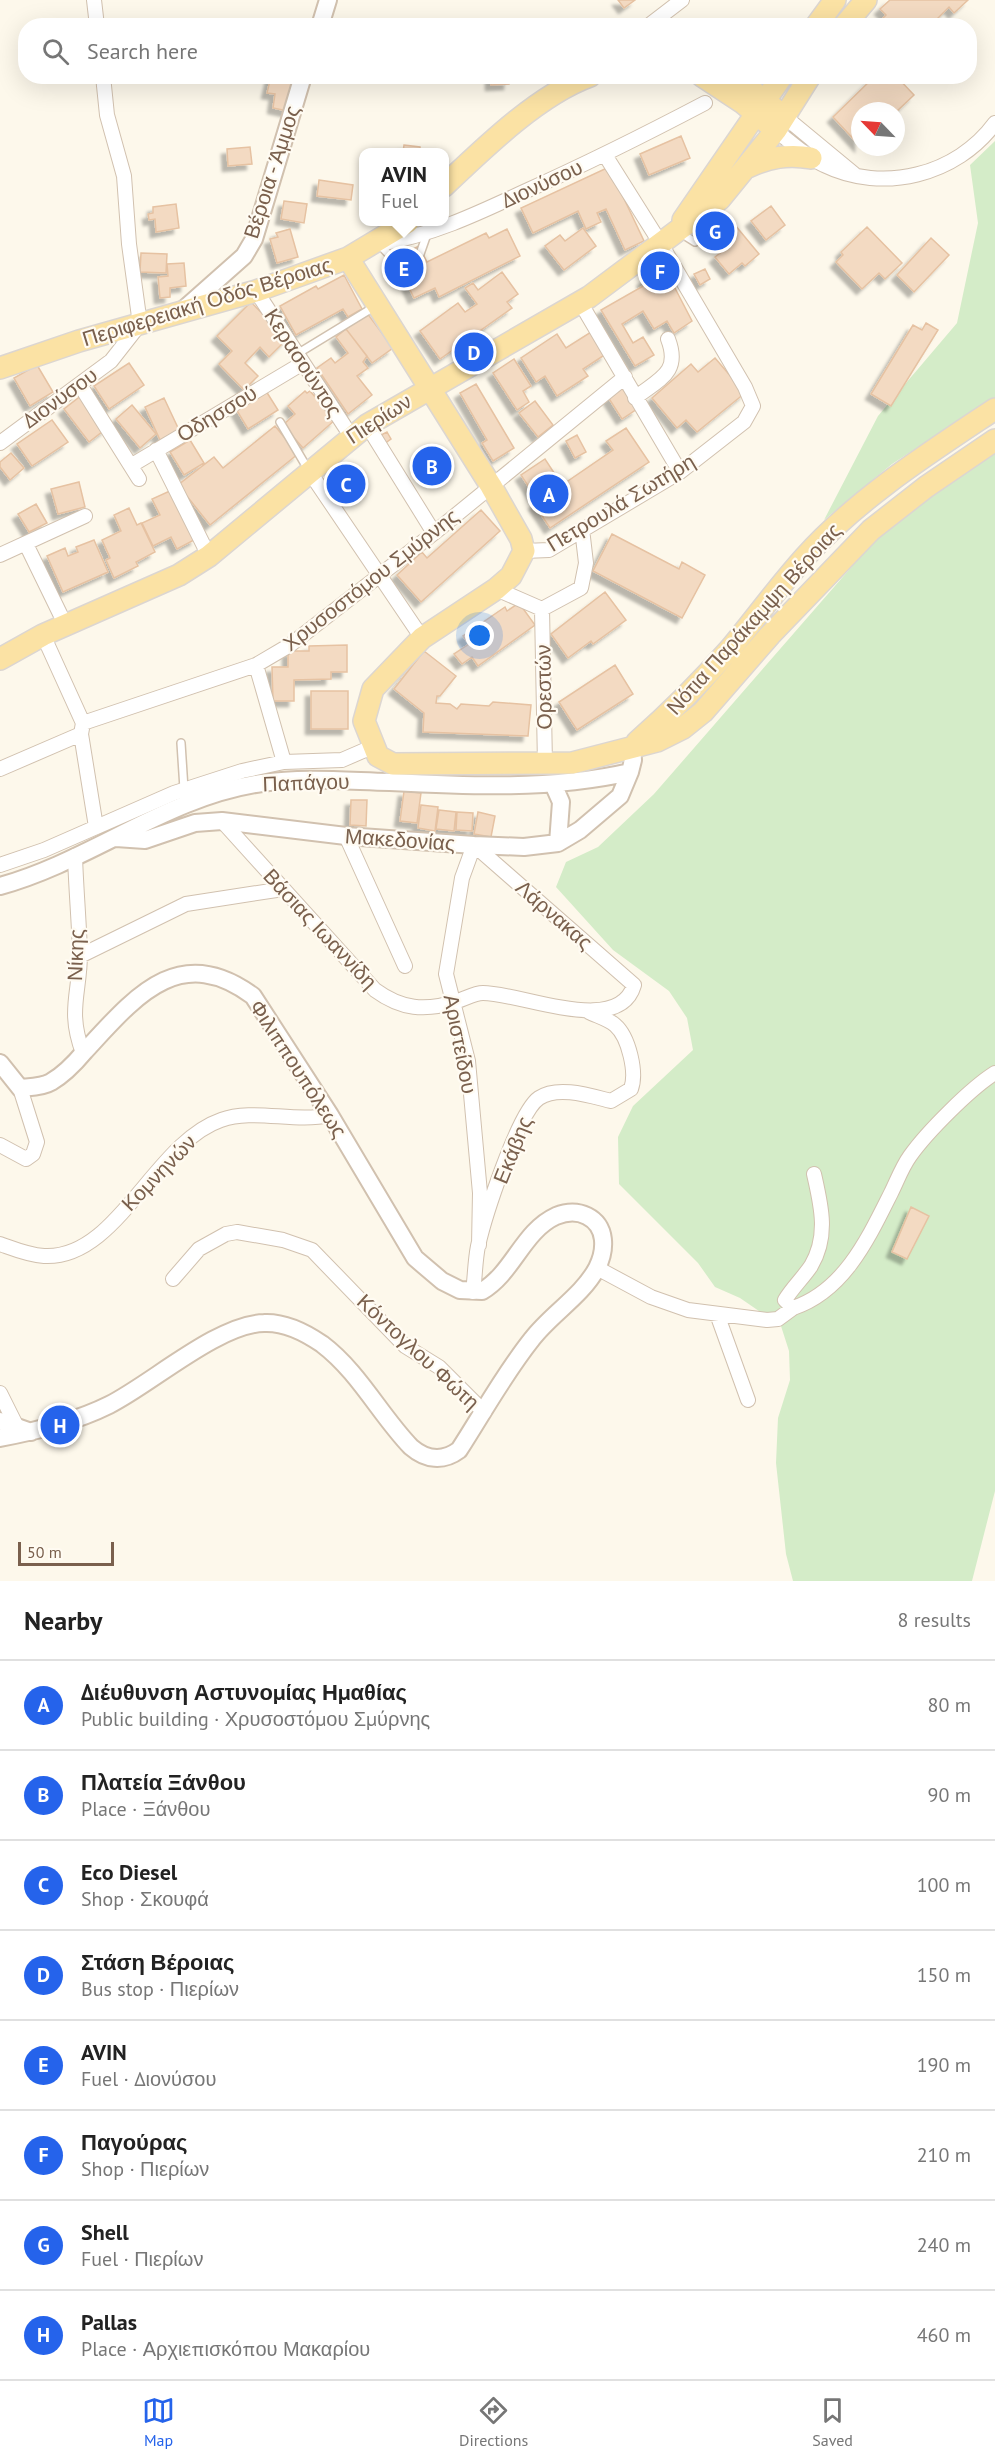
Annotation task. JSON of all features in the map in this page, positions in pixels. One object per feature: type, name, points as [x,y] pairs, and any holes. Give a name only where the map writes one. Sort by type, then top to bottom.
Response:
[{"type":"main road","points":[[822,18],[835,0]]},
{"type":"main road","points":[[851,18],[866,0]]},
{"type":"main road","points":[[449,182],[526,114],[573,84]]},
{"type":"main road","points":[[720,84],[736,114],[737,132],[731,151]]},
{"type":"main road","points":[[724,84],[780,124]]},
{"type":"main road","name":"Πιερίων","points":[[673,239],[777,84]]},
{"type":"main road","name":"Πιερίων","points":[[0,658],[43,634],[179,574],[209,556],[359,430],[429,387],[580,302],[673,239],[710,209],[747,168],[780,124],[805,84]]},
{"type":"main road","points":[[747,168],[776,157],[796,155],[811,158]]},
{"type":"main road","name":"Περιφερειακή Οδός Βέροιας","points":[[0,368],[79,341],[256,291],[348,258],[376,245],[402,226]]},
{"type":"main road","points":[[348,258],[491,486],[521,539],[524,551],[511,576],[496,589],[422,638],[382,678],[369,698],[364,722],[372,747]]},
{"type":"main road","name":"Νότια Παράκαμψη Βέροιας","points":[[632,747],[678,706],[729,650],[805,556],[839,523],[929,453],[995,409]]},
{"type":"main road","name":"Νότια Παράκαμψη Βέροιας","points":[[372,747],[378,756],[393,764],[545,764],[595,759],[666,736],[683,728],[703,712],[770,635],[871,530],[926,487],[995,440]]},
{"type":"street","points":[[94,0],[96,18]]},
{"type":"street","points":[[322,18],[328,0]]},
{"type":"street","points":[[658,18],[682,0]]},
{"type":"street","points":[[104,84],[107,115],[123,176],[140,324]]},
{"type":"street","name":"Βέροια - Άμμος","points":[[181,312],[244,256],[254,239],[301,84]]},
{"type":"street","points":[[526,114],[557,84]]},
{"type":"street","name":"Διονύσου","points":[[449,224],[605,155],[705,103]]},
{"type":"street","points":[[780,124],[811,158],[836,171],[901,179],[924,173],[959,157],[995,123]]},
{"type":"street","points":[[780,124],[854,174]]},
{"type":"street","points":[[605,155],[673,239]]},
{"type":"street","name":"Διονύσου","points":[[376,245],[427,234],[445,226]]},
{"type":"street","name":"Πετρουλά Σωτήρη","points":[[524,551],[549,550],[680,472],[744,422],[753,406],[673,239]]},
{"type":"street","name":"Κερασούντος","points":[[256,291],[300,358],[359,430],[434,533]]},
{"type":"street","points":[[580,302],[680,472]]},
{"type":"street","name":"Διονύσου","points":[[0,443],[111,361],[140,324]]},
{"type":"street","points":[[635,398],[669,370],[673,363],[674,354],[668,339]]},
{"type":"street","name":"Οδησσού","points":[[132,465],[300,358]]},
{"type":"street","name":"Χρυσοστόμου Σμύρνης","points":[[0,769],[82,728],[256,665],[290,645],[434,533],[625,377]]},
{"type":"street","points":[[80,385],[139,479]]},
{"type":"street","points":[[156,450],[209,556]]},
{"type":"street","points":[[309,471],[422,638]]},
{"type":"street","points":[[0,555],[85,516]]},
{"type":"street","points":[[496,589],[542,609],[581,588],[586,563],[582,529]]},
{"type":"street","points":[[26,544],[66,624]]},
{"type":"street","name":"Ορεστών","points":[[542,609],[545,764]]},
{"type":"street","points":[[43,634],[82,728],[96,827]]},
{"type":"street","points":[[256,665],[284,762]]},
{"type":"street","name":"Παπάγου","points":[[0,865],[184,789],[242,771],[284,762],[342,760],[372,747]]},
{"type":"street","name":"Μακεδονίας","points":[[115,838],[146,840],[195,823],[222,821],[346,836],[474,845],[524,847],[558,843],[580,830],[620,796],[633,760],[632,747]]},
{"type":"street","name":"Παπάγου","points":[[0,886],[75,856],[220,791],[263,782],[313,779],[407,783],[553,784],[604,779],[630,772]]},
{"type":"street","points":[[553,784],[561,802],[558,843]]},
{"type":"street","name":"Βάσιας Ιωαννίδη","points":[[222,821],[375,990],[393,1003],[432,1008],[481,993],[587,1011],[609,1010],[631,995],[634,985]]},
{"type":"street","points":[[346,836],[405,966]]},
{"type":"street","name":"Λάρνακας","points":[[474,845],[634,985]]},
{"type":"street","name":"Αριστείδου","points":[[474,845],[462,878],[446,974],[468,1061],[480,1193],[478,1245]]},
{"type":"street","name":"Νίκης","points":[[75,856],[80,956],[74,1003],[76,1034],[83,1053]]},
{"type":"street","points":[[80,956],[186,904],[282,889]]},
{"type":"street","name":"Φιλιππουπόλεως","points":[[20,1088],[49,1084],[73,1066],[83,1053],[150,987],[191,973],[235,982],[253,996],[330,1115],[415,1258],[442,1281],[473,1292]]},
{"type":"street","name":"Εκάβης","points":[[473,1292],[478,1245],[518,1130],[538,1098],[550,1092],[611,1101],[631,1089],[634,1071],[622,1035],[615,1025],[587,1011]]},
{"type":"street","points":[[0,1063],[20,1088],[37,1142],[33,1154],[26,1159],[0,1145]]},
{"type":"street","points":[[597,1268],[651,1297],[688,1310],[767,1320],[778,1319],[793,1308],[813,1302],[831,1288],[856,1256],[909,1157],[939,1124],[995,1073]]},
{"type":"street","name":"Κομνηνών","points":[[0,1244],[29,1254],[45,1256],[80,1248],[105,1229],[172,1154],[196,1133],[221,1120],[267,1116],[309,1120],[330,1115]]},
{"type":"street","points":[[793,1308],[785,1300],[794,1284],[810,1266],[821,1241],[823,1213],[814,1174]]},
{"type":"street","points":[[0,1438],[16,1426],[105,1407],[137,1390],[232,1331],[265,1323],[284,1325],[323,1345],[342,1361],[404,1440],[426,1457],[445,1458],[459,1450],[533,1337],[582,1287],[597,1268],[604,1241],[599,1226],[583,1214],[563,1214],[537,1229],[487,1288],[473,1292]]},
{"type":"street","name":"Κόντογλου Φώτη","points":[[173,1279],[199,1249],[226,1234],[237,1232],[283,1240],[312,1250],[405,1346],[439,1367],[484,1412]]},
{"type":"street","points":[[717,1314],[748,1400]]},
{"type":"street","points":[[0,1393],[16,1426]]},
{"type":"lane","points":[[673,239],[695,242],[716,225],[713,215]]},
{"type":"lane","points":[[376,245],[395,261],[420,254],[427,234]]},
{"type":"lane","points":[[300,358],[378,304]]},
{"type":"lane","points":[[280,422],[309,471]]},
{"type":"lane","points":[[181,743],[184,789]]},
{"type":"green space","points":[[995,141],[995,397],[892,464],[824,520],[878,416],[957,323],[978,223],[970,165]]},
{"type":"green space","points":[[995,451],[995,1491],[972,1581],[793,1581],[786,1554],[776,1463],[778,1418],[790,1380],[789,1351],[781,1326],[740,1298],[715,1287],[698,1263],[619,1184],[618,1137],[633,1106],[693,1050],[687,1018],[669,991],[613,950],[556,887],[566,862],[598,847],[654,794],[888,525]]},
{"type":"building","points":[[618,0],[635,0],[624,8]]},
{"type":"building","points":[[890,0],[968,0],[954,13],[949,7],[938,18],[883,18],[886,15],[880,9]]},
{"type":"building","points":[[269,84],[293,84],[288,111],[273,108],[275,94],[267,93]]},
{"type":"building","points":[[867,84],[904,84],[914,95],[905,104],[851,102],[851,136],[833,117]]},
{"type":"building","points":[[681,136],[690,158],[649,175],[640,154]]},
{"type":"building","points":[[404,145],[420,147],[420,148],[404,148]]},
{"type":"building","points":[[250,147],[252,164],[228,166],[227,149]]},
{"type":"building","points":[[609,167],[644,241],[625,250],[606,209],[597,213],[601,222],[586,229],[578,211],[533,233],[521,208]]},
{"type":"building","points":[[319,180],[353,185],[351,200],[317,196]]},
{"type":"building","points":[[284,201],[307,204],[304,223],[281,219]]},
{"type":"building","points":[[176,204],[179,228],[156,232],[155,219],[149,220],[148,214],[153,213],[153,207]]},
{"type":"building","points":[[771,206],[785,225],[766,240],[751,221]]},
{"type":"building","points":[[725,213],[759,254],[745,266],[742,263],[729,274],[715,257],[728,247],[710,225]]},
{"type":"building","points":[[867,227],[902,263],[885,279],[879,273],[862,289],[836,262],[843,255],[841,252]]},
{"type":"building","points":[[583,228],[596,246],[564,270],[545,246],[560,235],[565,241]]},
{"type":"building","points":[[290,229],[298,257],[277,263],[270,239],[278,237],[276,233]]},
{"type":"building","points":[[507,229],[520,256],[439,297],[435,288],[414,298],[395,258],[419,246],[427,262],[486,233],[489,238]]},
{"type":"building","points":[[931,238],[949,255],[914,292],[897,275]]},
{"type":"building","points":[[141,253],[167,254],[166,273],[140,272]]},
{"type":"building","points":[[184,263],[186,286],[170,288],[170,297],[160,298],[158,277],[168,276],[167,264]]},
{"type":"building","points":[[664,267],[692,321],[674,333],[667,321],[654,329],[643,311],[622,324],[633,343],[643,337],[654,355],[635,366],[601,310],[645,285],[642,281]]},
{"type":"building","points":[[705,269],[710,279],[700,285],[694,274]]},
{"type":"building","points":[[502,272],[518,294],[507,302],[512,308],[440,359],[420,331],[458,303],[465,312],[477,304],[465,288],[473,283],[478,290]]},
{"type":"building","points":[[344,275],[362,309],[348,317],[343,309],[296,335],[280,306],[316,286],[318,289]]},
{"type":"building","points":[[251,302],[287,339],[269,357],[260,347],[245,363],[258,376],[244,390],[219,364],[232,351],[217,336]]},
{"type":"building","points":[[367,313],[393,348],[372,363],[346,329]]},
{"type":"building","points":[[926,323],[938,330],[891,406],[871,394],[913,325],[922,330]]},
{"type":"building","points":[[346,329],[367,356],[363,362],[368,368],[357,376],[372,395],[348,414],[317,368],[331,358],[335,363],[348,353],[336,337]]},
{"type":"building","points":[[591,332],[606,354],[583,369],[588,376],[557,396],[545,376],[536,382],[521,358],[557,334],[566,348]]},
{"type":"building","points":[[715,358],[745,393],[697,432],[686,420],[677,428],[652,398],[691,364],[698,372]]},
{"type":"building","points":[[514,359],[531,386],[523,391],[529,402],[517,410],[493,373]]},
{"type":"building","points":[[129,363],[144,385],[109,409],[94,386]]},
{"type":"building","points":[[37,365],[53,392],[30,406],[14,378]]},
{"type":"building","points":[[476,384],[514,448],[493,461],[482,443],[487,440],[460,393]]},
{"type":"building","points":[[622,388],[637,409],[622,419],[608,397]]},
{"type":"building","points":[[266,391],[278,410],[248,429],[236,409]]},
{"type":"building","points":[[305,391],[307,393],[310,391],[335,420],[303,448],[283,425],[295,414],[288,406]]},
{"type":"building","points":[[82,395],[107,428],[89,442],[64,409]]},
{"type":"building","points":[[164,398],[179,430],[160,440],[145,407]]},
{"type":"building","points":[[535,401],[553,425],[538,437],[519,413]]},
{"type":"building","points":[[132,405],[156,434],[140,448],[116,419]]},
{"type":"building","points":[[52,420],[68,442],[32,466],[17,444]]},
{"type":"building","points":[[275,426],[298,454],[210,525],[178,485],[214,457],[223,468]]},
{"type":"building","points":[[626,428],[649,462],[550,528],[534,504],[538,501],[521,475],[545,459],[562,485],[613,450],[606,441]]},
{"type":"building","points":[[387,432],[391,439],[384,444],[379,436]]},
{"type":"building","points":[[577,435],[586,452],[575,458],[566,441]]},
{"type":"building","points":[[190,440],[204,463],[184,475],[170,452]]},
{"type":"building","points":[[11,453],[24,468],[10,480],[0,467],[0,462]]},
{"type":"building","points":[[79,482],[85,507],[58,514],[51,489]]},
{"type":"building","points":[[172,490],[196,539],[177,549],[171,537],[153,546],[142,523],[160,515],[152,499]]},
{"type":"building","points":[[36,504],[47,523],[29,532],[18,514]]},
{"type":"building","points":[[129,508],[137,525],[141,523],[155,552],[136,562],[138,566],[114,578],[106,560],[110,558],[102,540],[121,531],[114,515]]},
{"type":"building","points":[[481,510],[500,531],[421,602],[397,575],[422,552],[427,558]]},
{"type":"building","points":[[612,534],[679,569],[682,562],[705,575],[682,618],[593,571]]},
{"type":"building","points":[[94,540],[108,572],[63,592],[47,556],[65,548],[68,556],[78,552],[76,547]]},
{"type":"building","points":[[605,592],[626,620],[593,644],[591,641],[568,658],[551,634]]},
{"type":"building","points":[[519,603],[535,625],[478,666],[472,657],[462,664],[454,654],[469,644],[463,636],[505,607],[507,611]]},
{"type":"building","points":[[347,645],[347,672],[331,672],[331,679],[294,680],[294,701],[273,701],[272,667],[288,667],[288,651],[309,651],[309,646]]},
{"type":"building","points":[[424,651],[456,676],[440,696],[437,696],[436,703],[450,704],[457,709],[461,704],[489,706],[493,702],[531,705],[528,736],[423,732],[424,713],[394,689]]},
{"type":"building","points":[[615,665],[633,694],[577,730],[559,702]]},
{"type":"building","points":[[311,691],[348,691],[348,729],[311,729]]},
{"type":"building","points":[[404,791],[421,793],[417,823],[400,821]]},
{"type":"building","points":[[351,800],[367,800],[366,826],[350,825]]},
{"type":"building","points":[[421,805],[438,807],[435,831],[418,828]]},
{"type":"building","points":[[439,810],[456,812],[454,831],[436,829]]},
{"type":"building","points":[[457,812],[473,813],[472,831],[456,830]]},
{"type":"building","points":[[478,812],[495,816],[491,837],[474,834]]},
{"type":"building","points":[[911,1207],[929,1216],[907,1259],[892,1252]]},
{"type":"place","name":"Shell","points":[[715,231]]},
{"type":"place","name":"AVIN","points":[[404,268]]},
{"type":"place","name":"Παγούρας","points":[[660,271]]},
{"type":"place","name":"Στάση Βέροιας","points":[[474,352]]},
{"type":"place","name":"Πλατεία Ξάνθου","points":[[432,466]]},
{"type":"place","name":"Eco Diesel","points":[[346,484]]},
{"type":"place","name":"Διέυθυνση Αστυνομίας Ημαθίας","points":[[549,494]]},
{"type":"place","name":"Pallas","points":[[60,1425]]}]
